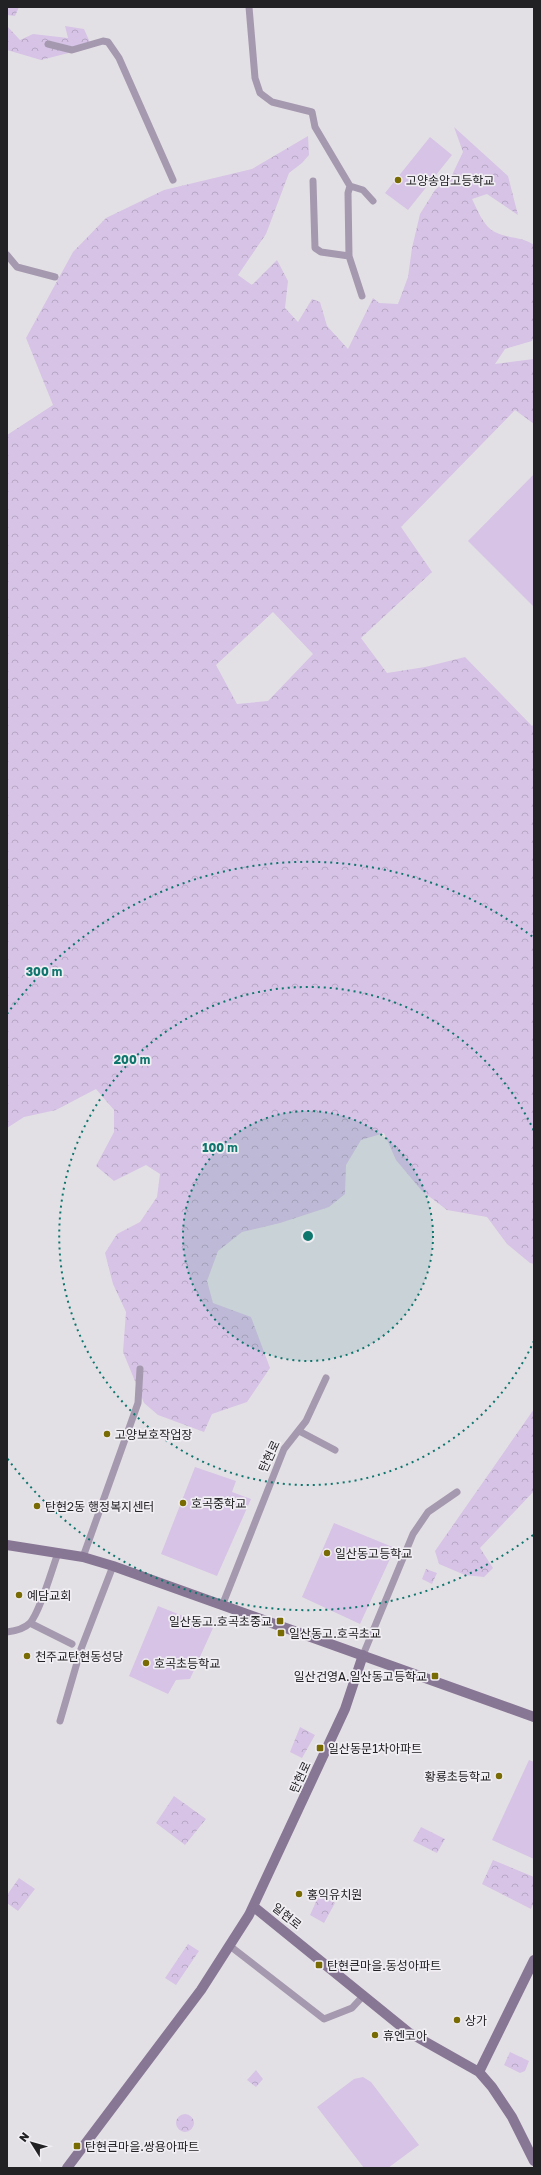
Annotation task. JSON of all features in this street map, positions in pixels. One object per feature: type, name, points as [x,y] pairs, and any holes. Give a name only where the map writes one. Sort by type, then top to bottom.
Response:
[{"type":"main road","points":[[7,1544],[84,1557],[113,1566],[534,1717]]},
{"type":"main road","name":"탄현로","points":[[254,1907],[345,1709],[363,1655]]},
{"type":"main road","name":"일현로","points":[[67,2168],[201,1990],[254,1907],[408,2032],[479,2072],[489,2083],[512,2118],[534,2161]]},
{"type":"main road","points":[[479,2072],[529,1981],[534,1960]]},
{"type":"street","points":[[248,7],[255,78],[260,93],[272,102],[312,112],[315,127],[350,186],[362,190],[373,201]]},
{"type":"street","points":[[48,44],[72,50],[103,41],[108,42],[119,58],[173,180]]},
{"type":"street","points":[[313,181],[315,248],[321,252],[349,256]]},
{"type":"street","points":[[350,186],[348,193],[349,256],[362,296]]},
{"type":"street","points":[[7,255],[17,268],[55,277]]},
{"type":"street","points":[[84,1557],[138,1404],[140,1369]]},
{"type":"street","name":"탄현로","points":[[222,1606],[284,1449],[306,1421],[326,1378]]},
{"type":"street","points":[[299,1431],[334,1450]]},
{"type":"street","name":"탄현로","points":[[363,1655],[413,1534],[428,1512],[457,1492]]},
{"type":"street","points":[[7,1632],[19,1630],[30,1623],[58,1553]]},
{"type":"street","points":[[60,1721],[80,1649],[113,1566]]},
{"type":"street","points":[[30,1623],[72,1644]]},
{"type":"street","points":[[230,1946],[324,2020],[352,2008],[364,1995]]},
{"type":"green space","points":[[7,7],[19,7],[15,16],[7,15]]},
{"type":"green space","points":[[7,26],[20,40],[33,34],[68,38],[65,26],[84,29],[92,47],[41,60],[7,50]]},
{"type":"green space","points":[[454,127],[508,176],[518,215],[487,194],[472,199],[484,222],[491,230],[495,232],[505,236],[525,240],[534,245],[534,336],[532,341],[505,349],[495,364],[534,359],[534,424],[515,410],[401,527],[432,572],[361,638],[387,673],[425,667],[465,657],[532,726],[534,724],[534,1264],[530,1263],[507,1244],[487,1217],[447,1210],[422,1191],[396,1160],[384,1133],[361,1140],[346,1165],[345,1194],[329,1207],[280,1223],[242,1232],[218,1251],[207,1281],[213,1303],[251,1317],[270,1368],[247,1402],[212,1414],[204,1432],[158,1415],[144,1403],[123,1352],[126,1312],[113,1284],[105,1253],[117,1234],[140,1222],[157,1197],[160,1174],[146,1165],[114,1181],[96,1166],[114,1132],[114,1110],[96,1089],[56,1110],[24,1117],[7,1128],[7,435],[53,405],[26,338],[73,252],[106,218],[164,190],[252,169],[308,136],[309,155],[302,163],[289,173],[266,234],[238,275],[252,285],[277,260],[288,281],[285,308],[298,322],[312,299],[320,302],[327,326],[348,349],[373,298],[379,303],[398,304],[408,277],[412,248],[420,214],[435,190],[452,175],[463,152]],"holes":[[[273,612],[313,654],[268,701],[237,704],[216,665]]]},
{"type":"green space","points":[[430,137],[452,155],[408,210],[385,193]]},
{"type":"green space","points":[[534,474],[534,607],[468,541]]},
{"type":"green space","points":[[534,1409],[534,1491],[480,1548],[493,1568],[484,1577],[465,1575],[439,1564],[435,1551]]},
{"type":"green space","points":[[195,1467],[236,1481],[232,1492],[251,1499],[217,1576],[161,1554]]},
{"type":"green space","points":[[334,1523],[395,1548],[360,1624],[302,1597]]},
{"type":"green space","points":[[426,1569],[437,1573],[432,1584],[422,1579]]},
{"type":"green space","points":[[158,1606],[213,1628],[190,1679],[176,1680],[168,1694],[129,1676]]},
{"type":"green space","points":[[300,1727],[315,1735],[302,1758],[290,1752]]},
{"type":"green space","points":[[529,1760],[534,1762],[534,1859],[492,1840]]},
{"type":"green space","points":[[174,1796],[206,1819],[185,1845],[156,1823]]},
{"type":"green space","points":[[421,1827],[445,1839],[437,1853],[413,1841]]},
{"type":"green space","points":[[493,1860],[534,1877],[534,1902],[531,1909],[482,1884]]},
{"type":"green space","points":[[19,1878],[35,1889],[18,1911],[7,1903],[7,1895]]},
{"type":"green space","points":[[319,1895],[335,1903],[324,1923],[310,1915]]},
{"type":"green space","points":[[188,1944],[199,1951],[176,1985],[165,1978]]},
{"type":"green space","points":[[510,2052],[529,2061],[525,2071],[520,2073],[504,2065]]},
{"type":"green space","points":[[256,2070],[263,2079],[256,2087],[247,2080]]},
{"type":"green space","points":[[363,2077],[371,2082],[419,2145],[388,2168],[364,2168],[317,2107],[354,2079]]},
{"type":"green space","points":[[181,2114],[189,2114],[194,2119],[192,2130],[189,2132],[181,2132],[176,2127],[176,2119]]},
{"type":"place","name":"고양송암고등학교","points":[[398,180]]},
{"type":"place","name":"고양보호작업장","points":[[107,1434]]},
{"type":"place","name":"호곡중학교","points":[[183,1503]]},
{"type":"place","name":"탄현2동 행정복지센터","points":[[37,1506]]},
{"type":"place","name":"일산동고등학교","points":[[327,1553]]},
{"type":"place","name":"예담교회","points":[[19,1595]]},
{"type":"place","name":"일산동고.호곡초중교","points":[[280,1621]]},
{"type":"place","name":"일산동고.호곡초교","points":[[281,1633]]},
{"type":"place","name":"천주교탄현동성당","points":[[27,1656]]},
{"type":"place","name":"호곡초등학교","points":[[146,1663]]},
{"type":"place","name":"일산건영A.일산동고등학교","points":[[435,1676]]},
{"type":"place","name":"일산동문1차아파트","points":[[320,1748]]},
{"type":"place","name":"황룡초등학교","points":[[499,1776]]},
{"type":"place","name":"홍익유치원","points":[[299,1894]]},
{"type":"place","name":"탄현큰마을.동성아파트","points":[[319,1965]]},
{"type":"place","name":"상가","points":[[457,2020]]},
{"type":"place","name":"휴엔코아","points":[[375,2035]]},
{"type":"place","name":"탄현큰마을.쌍용아파트","points":[[77,2146]]}]
